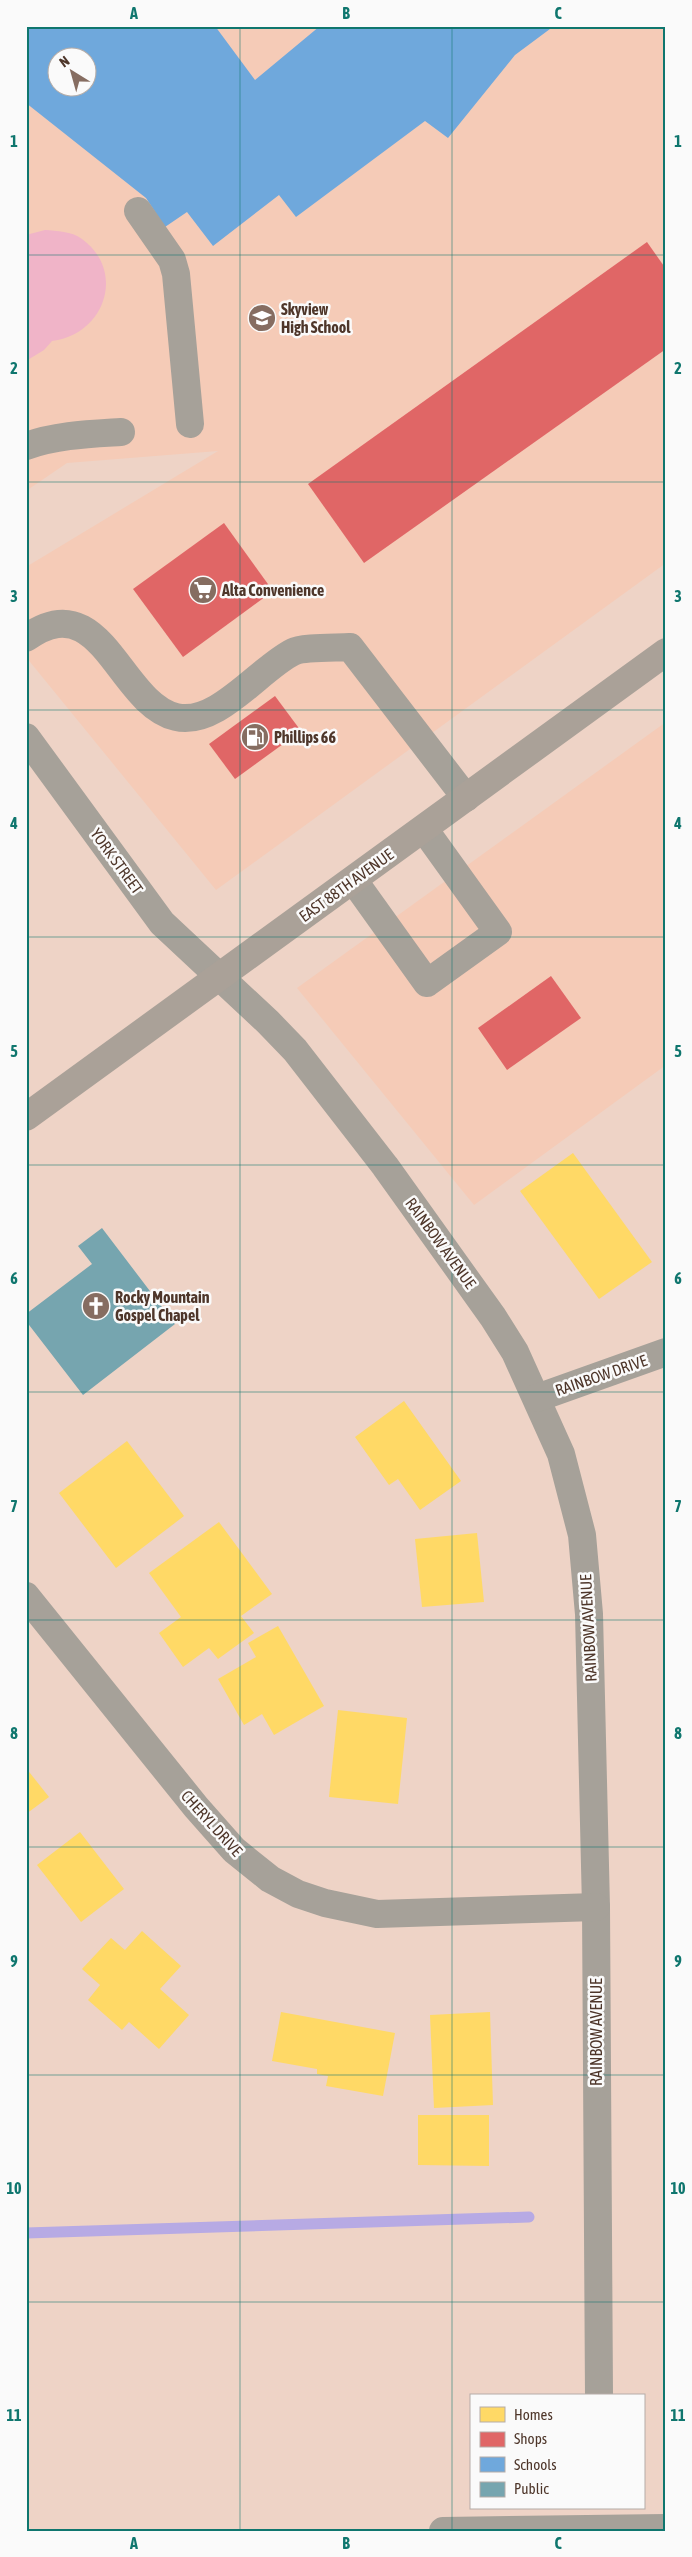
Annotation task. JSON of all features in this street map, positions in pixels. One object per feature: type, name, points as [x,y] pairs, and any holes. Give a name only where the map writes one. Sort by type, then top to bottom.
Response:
[{"type":"main road","name":"EAST 88TH AVENUE","points":[[26,1117],[219,976],[354,881],[666,652]]},
{"type":"street","points":[[138,211],[168,253],[176,274],[190,424]]},
{"type":"street","points":[[26,446],[69,435],[121,432]]},
{"type":"street","points":[[26,638],[49,626],[67,624],[84,630],[110,652],[149,703],[162,712],[177,718],[192,717],[221,705],[294,651],[350,648],[466,798]]},
{"type":"street","name":"YORK STREET","points":[[26,737],[162,923],[219,976]]},
{"type":"street","points":[[354,881],[427,983],[498,932],[424,829]]},
{"type":"street","name":"RAINBOW AVENUE","points":[[219,976],[295,1050],[385,1166],[494,1317],[515,1352],[561,1454],[582,1535],[589,1614],[596,1907],[599,2394]]},
{"type":"street","name":"RAINBOW DRIVE","points":[[537,1398],[666,1352]]},
{"type":"street","name":"CHERYL DRIVE","points":[[26,1596],[196,1807],[234,1850],[270,1879],[298,1894],[325,1903],[377,1914],[596,1907]]},
{"type":"street","points":[[442,2531],[600,2523],[666,2528]]},
{"type":"shaded area","points":[[26,26],[666,26],[666,563],[216,890],[26,657],[26,567],[218,451],[67,463],[26,491]]},
{"type":"shaded area","points":[[45,230],[69,233],[82,239],[96,253],[104,268],[106,284],[103,300],[96,315],[85,327],[70,336],[52,341],[44,350],[26,361],[26,235]]},
{"type":"shaded area","points":[[666,722],[666,1065],[474,1205],[297,988]]},
{"type":"building: Homes","points":[[573,1153],[652,1262],[599,1299],[520,1191]]},
{"type":"building: Homes","points":[[404,1401],[461,1481],[420,1510],[398,1479],[389,1485],[355,1437]]},
{"type":"building: Homes","points":[[127,1441],[184,1516],[116,1568],[59,1493]]},
{"type":"building: Homes","points":[[219,1522],[272,1594],[241,1616],[254,1633],[218,1659],[209,1648],[183,1667],[159,1633],[181,1617],[149,1573]]},
{"type":"building: Homes","points":[[477,1533],[484,1602],[422,1607],[415,1539]]},
{"type":"building: Homes","points":[[278,1626],[324,1706],[274,1735],[262,1714],[244,1725],[218,1679],[256,1657],[248,1643]]},
{"type":"building: Homes","points":[[338,1710],[407,1718],[398,1804],[329,1797]]},
{"type":"building: Homes","points":[[26,1768],[49,1797],[26,1814]]},
{"type":"building: Homes","points":[[80,1832],[124,1889],[81,1922],[37,1865]]},
{"type":"building: Homes","points":[[142,1931],[181,1966],[160,1989],[189,2015],[159,2049],[129,2022],[122,2030],[88,2000],[100,1985],[82,1969],[111,1938],[125,1950]]},
{"type":"building: Homes","points":[[281,2012],[395,2033],[383,2096],[326,2086],[328,2076],[317,2074],[317,2069],[272,2061]]},
{"type":"building: Homes","points":[[490,2012],[493,2105],[434,2108],[430,2015]]},
{"type":"building: Homes","points":[[418,2115],[489,2115],[489,2166],[418,2165]]},
{"type":"building: Shops","points":[[647,242],[666,269],[666,349],[364,563],[308,484]]},
{"type":"building: Shops","name":"Alta Convenience","points":[[224,523],[273,591],[183,657],[133,589]]},
{"type":"building: Shops","name":"Phillips 66","points":[[275,696],[301,731],[235,779],[209,744]]},
{"type":"building: Shops","points":[[551,976],[581,1018],[507,1070],[478,1028]]},
{"type":"building: Schools","points":[[26,26],[215,26],[255,80],[320,26],[554,26],[515,55],[448,138],[425,121],[296,217],[279,195],[213,246],[187,212],[165,227],[146,198],[26,103]]},
{"type":"building: Public","points":[[102,1228],[175,1324],[83,1395],[26,1321],[26,1314],[92,1264],[78,1246]]},
{"type":"waterway","points":[[26,2233],[529,2217]]},
{"type":"place","name":"Skyview High School","points":[[262,318]]},
{"type":"place","name":"Alta Convenience","points":[[203,590]]},
{"type":"place","name":"Phillips 66","points":[[255,737]]},
{"type":"place","name":"Rocky Mountain Gospel Chapel","points":[[96,1306]]}]
